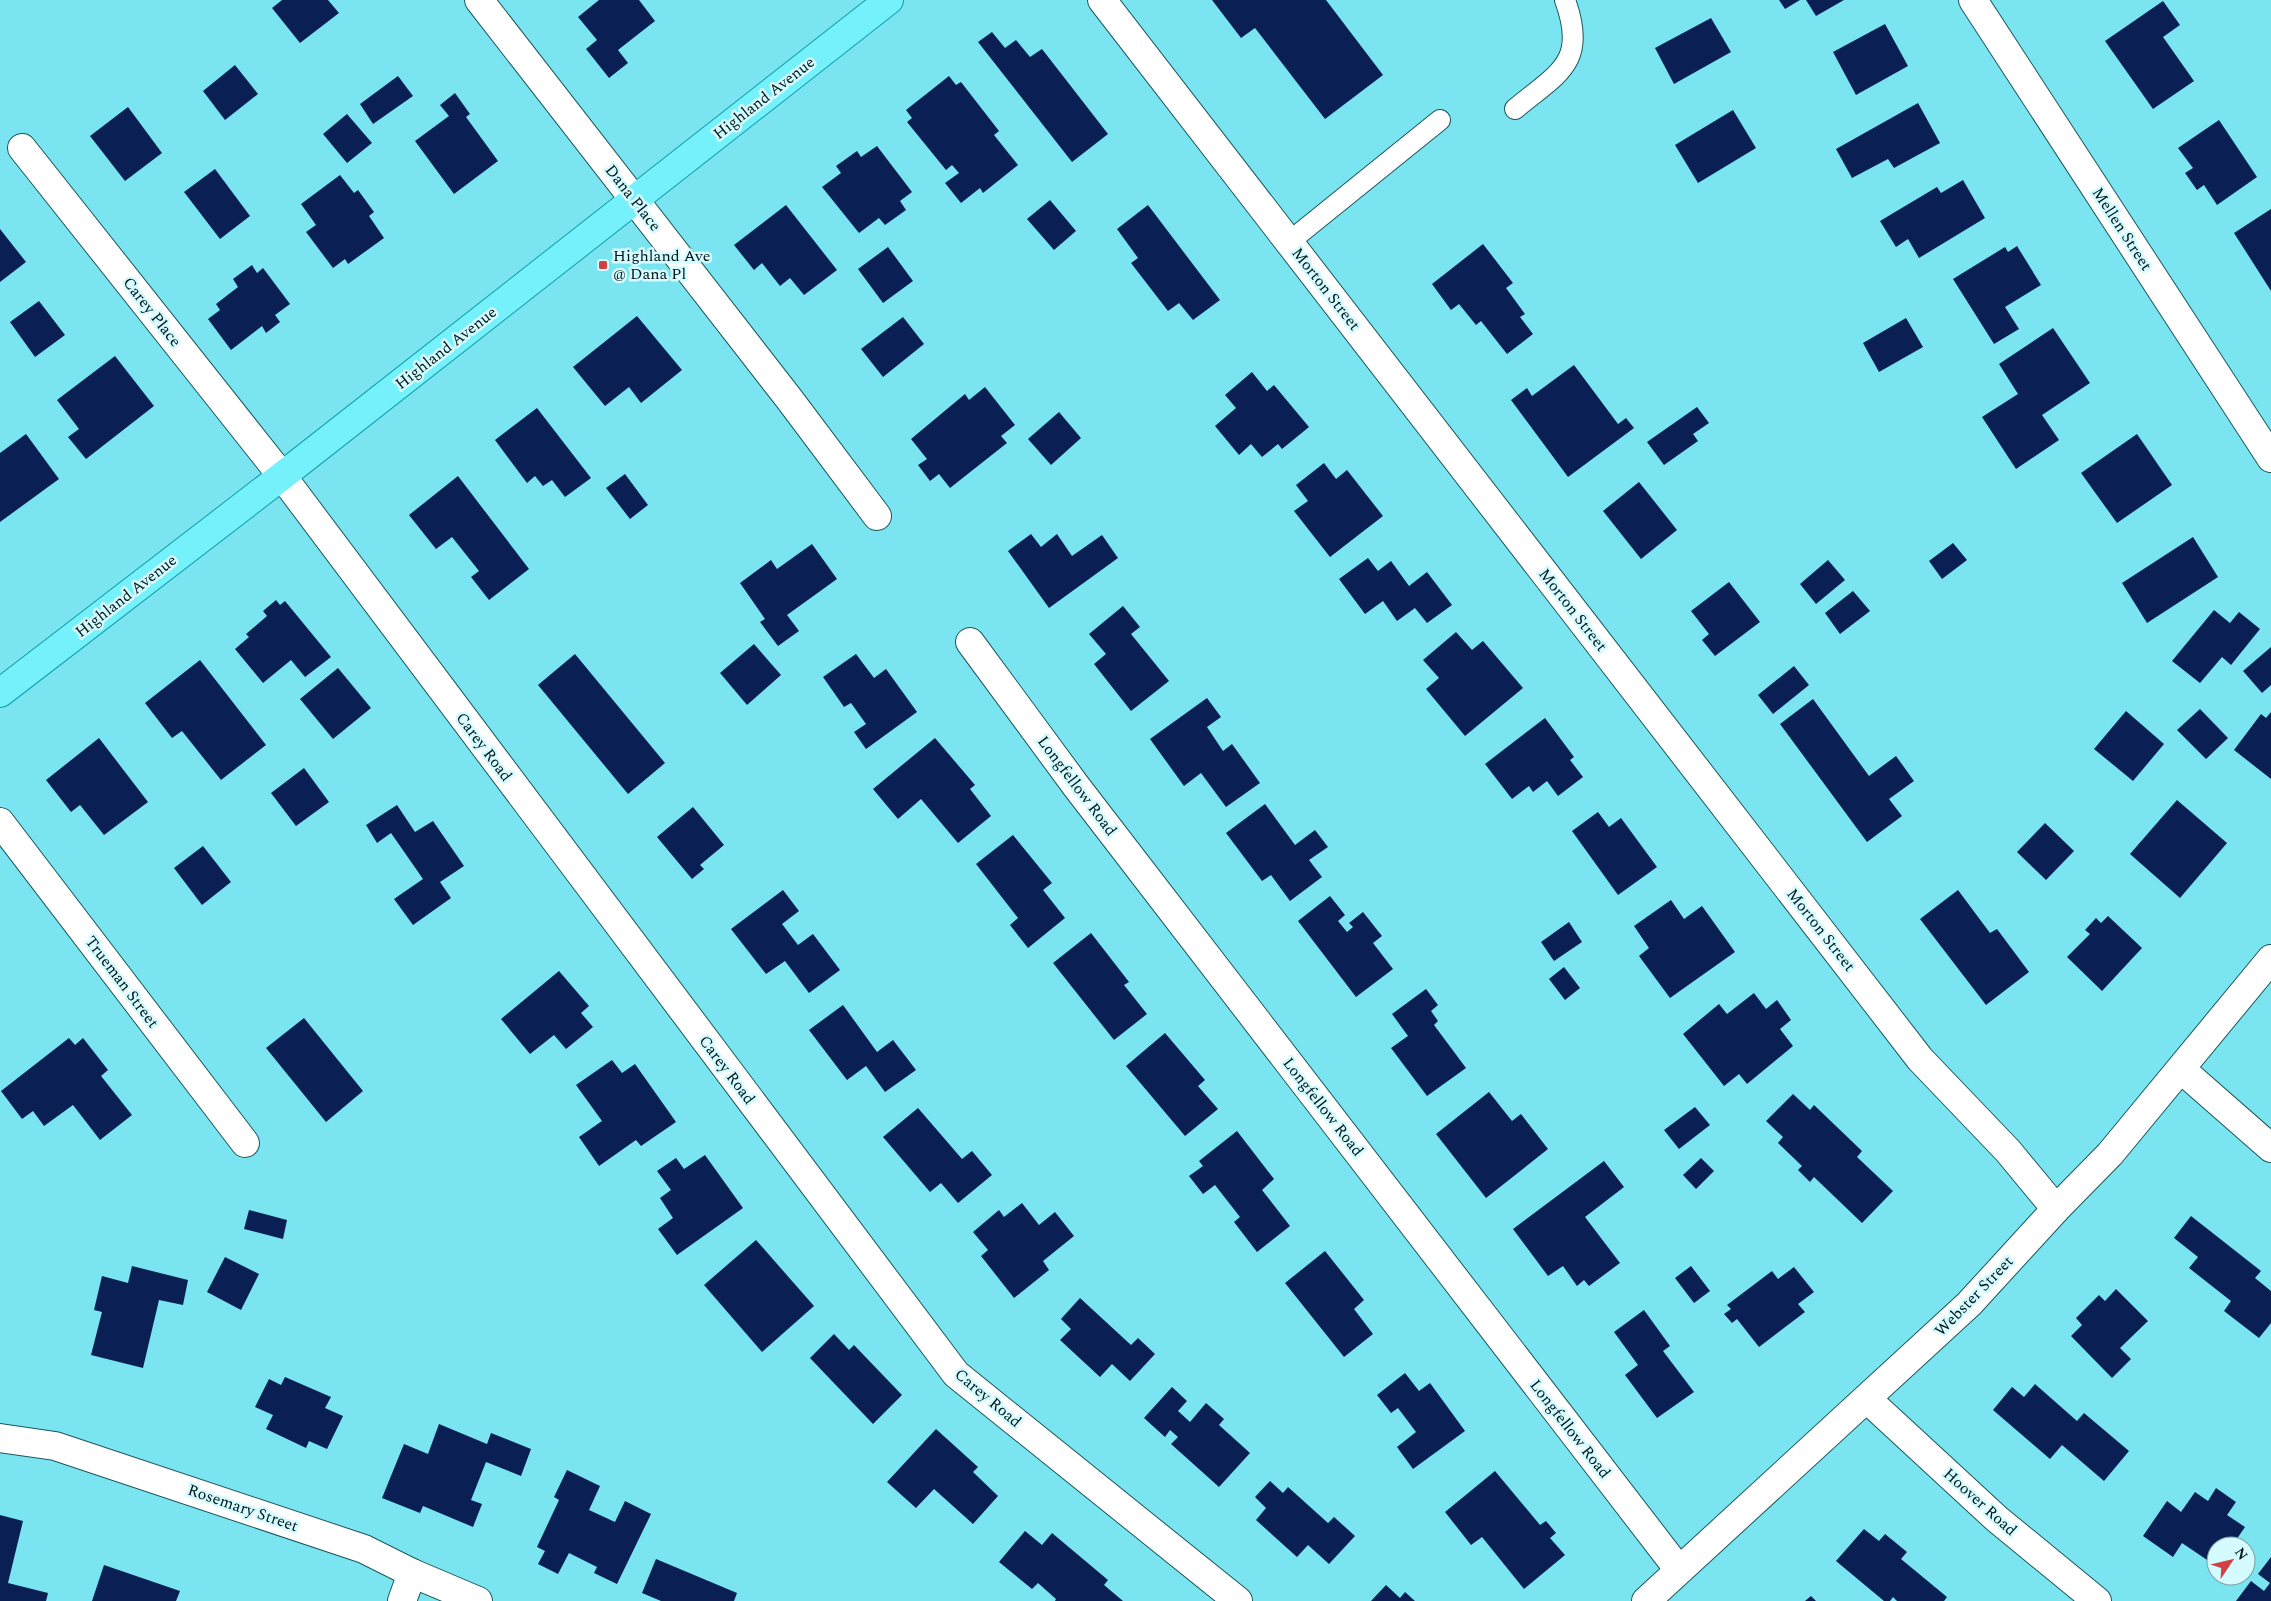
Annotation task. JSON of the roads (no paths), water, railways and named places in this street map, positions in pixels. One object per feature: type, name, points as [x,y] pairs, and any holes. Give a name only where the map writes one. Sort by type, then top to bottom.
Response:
[{"type":"main road","name":"Highland Avenue","points":[[0,693],[282,476],[889,0]]},
{"type":"street","name":"Dana Place","points":[[478,0],[790,400],[877,516]]},
{"type":"street","name":"Morton Street","points":[[1102,0],[1920,1059],[2008,1151],[2056,1209]]},
{"type":"street","name":"Mellen Street","points":[[1974,0],[2271,458]]},
{"type":"street","name":"Carey Place","points":[[22,148],[282,476]]},
{"type":"street","name":"Carey Road","points":[[282,476],[956,1374],[1238,1601]]},
{"type":"street","name":"Longfellow Road","points":[[970,642],[1076,786],[1679,1570]]},
{"type":"street","name":"Trueman Street","points":[[0,822],[245,1143]]},
{"type":"street","name":"Webster Street","points":[[1646,1601],[1969,1304],[2056,1209],[2110,1154],[2182,1070],[2271,960]]},
{"type":"street","points":[[2182,1070],[2271,1148]]},
{"type":"street","name":"Hoover Road","points":[[1867,1399],[1997,1519],[2097,1601]]},
{"type":"street","name":"Rosemary Street","points":[[0,1438],[55,1446],[364,1549],[412,1573],[478,1601]]},
{"type":"street","points":[[402,1601],[412,1573]]},
{"type":"lane","points":[[1515,109],[1560,71],[1571,57],[1574,35],[1573,24],[1565,0]]},
{"type":"lane","points":[[1289,242],[1440,120]]},
{"type":"place","name":"Highland Ave @ Dana Pl","points":[[603,265]]}]
